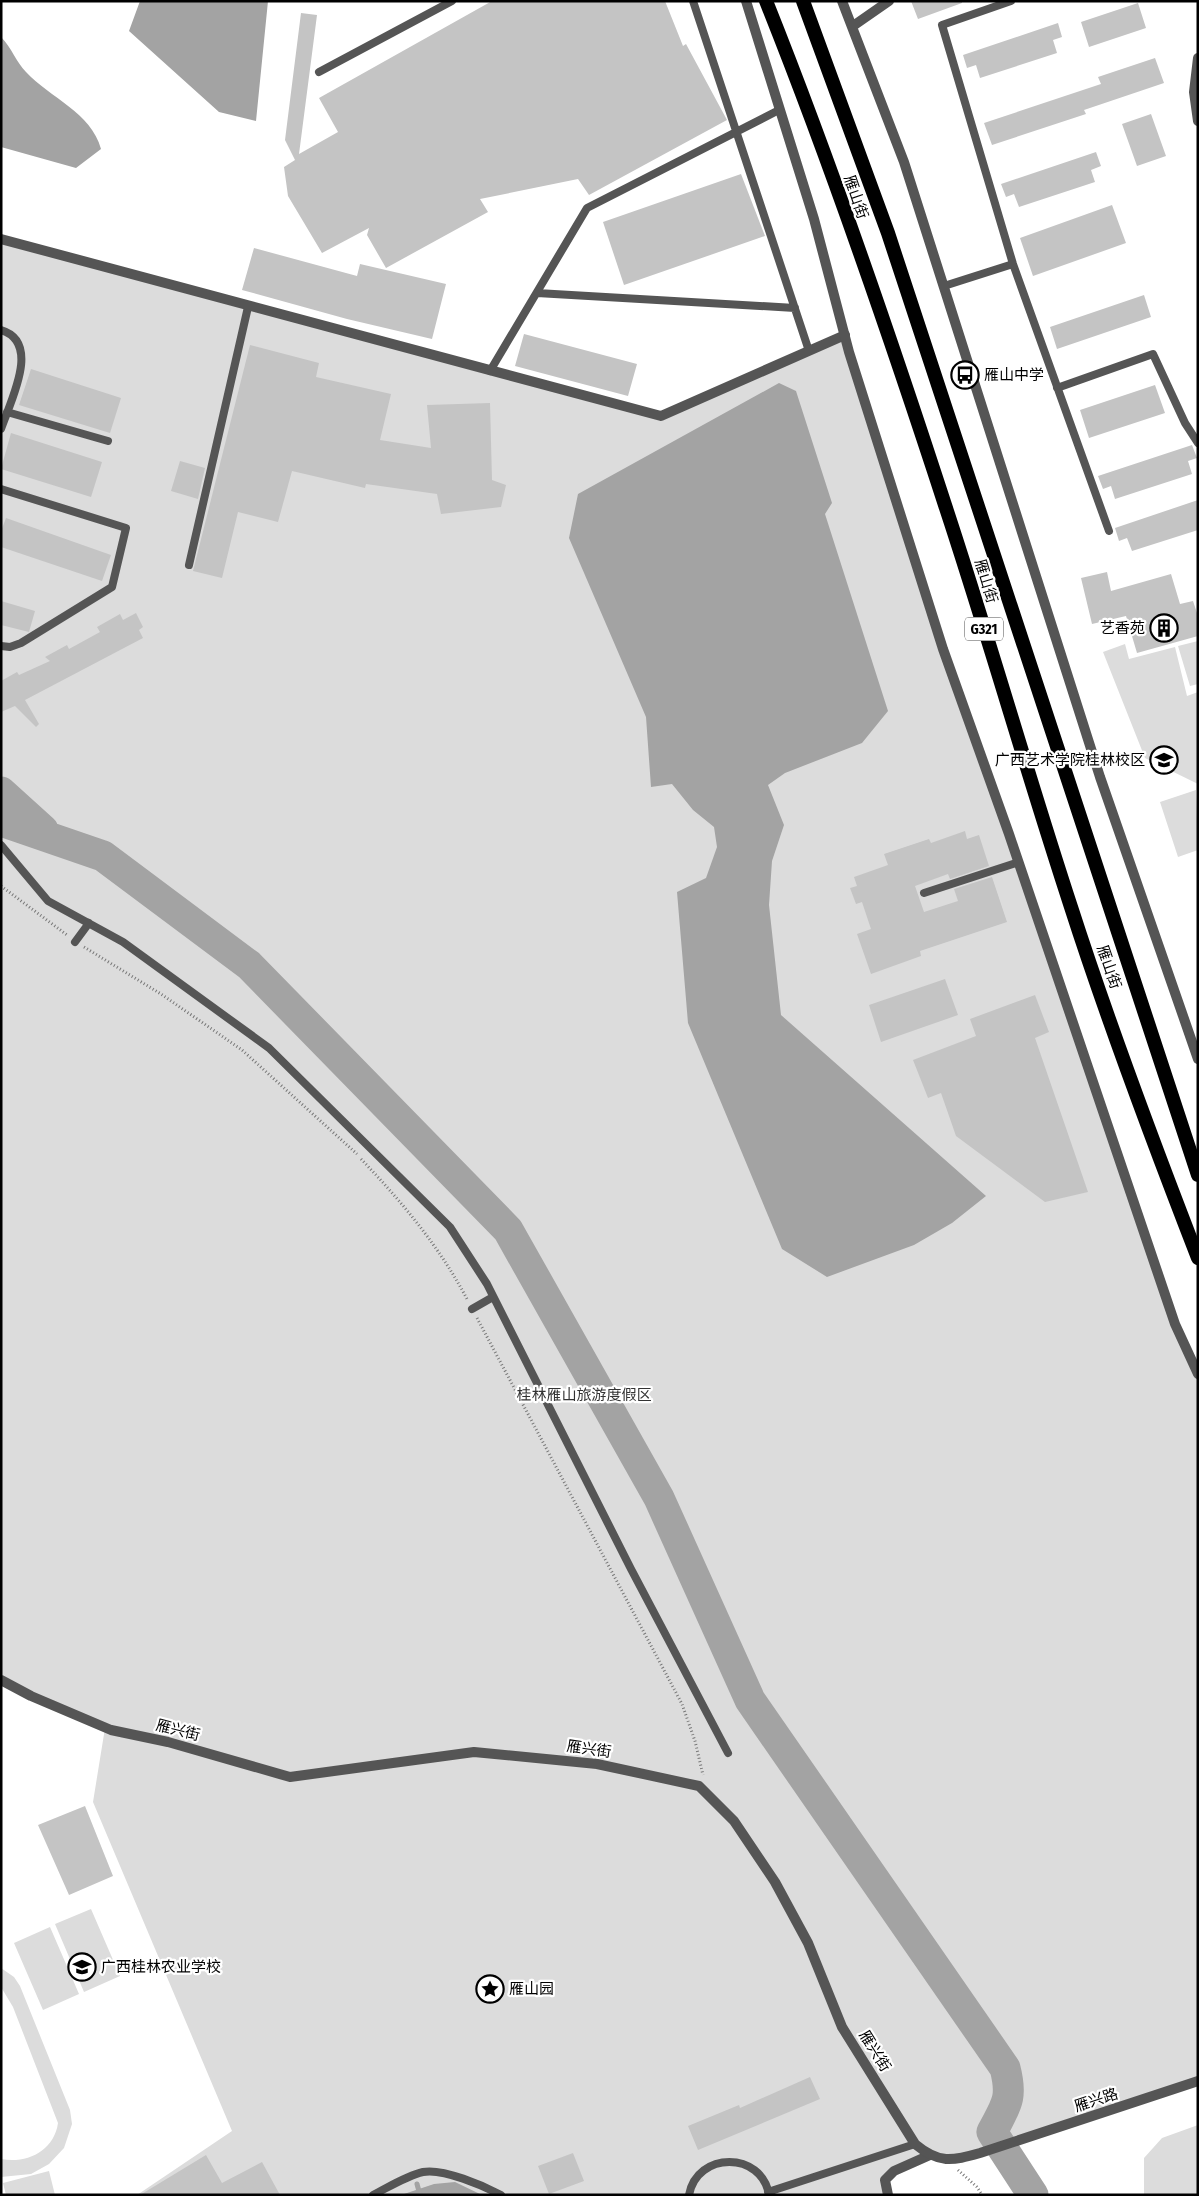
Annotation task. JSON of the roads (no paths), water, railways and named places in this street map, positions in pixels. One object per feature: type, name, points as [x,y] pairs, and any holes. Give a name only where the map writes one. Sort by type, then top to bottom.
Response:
[{"type":"highway","name":"雁山街","points":[[766,1],[798,81],[882,319],[948,515],[1071,908],[1152,1139],[1198,1258]]},
{"type":"highway","name":"雁山街","points":[[803,1],[888,234],[1198,1175]]},
{"type":"street","points":[[746,1],[814,219],[845,335],[943,649],[1019,862],[1172,1315],[1198,1374]]},
{"type":"street","points":[[842,1],[904,162],[1100,776],[1198,1059]]},
{"type":"street","points":[[853,26],[889,1]]},
{"type":"street","points":[[1198,58],[1196,91],[1198,122]]},
{"type":"street","points":[[1,239],[248,307],[661,416],[845,335]]},
{"type":"street","name":"雁兴街","points":[[1,1680],[31,1696],[111,1730],[168,1742],[290,1777],[474,1752],[597,1764],[700,1786],[734,1821],[775,1882],[808,1942],[842,2027],[915,2144],[930,2155],[947,2160],[980,2153]]},
{"type":"street","name":"雁兴路","points":[[980,2153],[1198,2080]]},
{"type":"street","points":[[888,2195],[885,2180],[890,2173],[930,2155]]},
{"type":"lane","points":[[319,72],[452,1]]},
{"type":"lane","points":[[693,1],[809,351]]},
{"type":"lane","points":[[1011,1],[942,25],[1013,264],[1109,531]]},
{"type":"lane","points":[[490,371],[587,208],[779,110]]},
{"type":"lane","points":[[944,286],[1013,264]]},
{"type":"lane","points":[[536,293],[795,308]]},
{"type":"lane","points":[[188,565],[248,307]]},
{"type":"lane","points":[[1,330],[8,332],[20,343],[23,361],[1,429]]},
{"type":"lane","points":[[1057,388],[1153,354],[1185,422],[1198,443]]},
{"type":"lane","points":[[7,412],[108,441]]},
{"type":"lane","points":[[1,489],[126,528],[112,586],[21,643],[10,647],[1,646]]},
{"type":"lane","points":[[1,845],[48,901],[123,942],[269,1048],[450,1227],[493,1297],[631,1569],[728,1753]]},
{"type":"lane","points":[[924,893],[1019,862]]},
{"type":"lane","points":[[75,942],[89,923]]},
{"type":"lane","points":[[472,1309],[493,1297]]},
{"type":"lane","points":[[689,2195],[696,2177],[706,2168],[718,2162],[731,2160],[744,2163],[755,2170],[764,2180],[769,2193],[915,2144]]},
{"type":"lane","points":[[373,2195],[418,2174],[428,2172],[455,2176],[501,2195]]},
{"type":"waterway","points":[[1,792],[43,830]]},
{"type":"waterway","points":[[1,821],[103,856],[249,965],[508,1230],[659,1498],[750,1700],[1005,2068],[1008,2087],[1007,2102],[992,2132],[1033,2195]]},
{"type":"waterway","points":[[417,2184],[420,2195]]},
{"type":"place","name":"雁山中学","points":[[965,375]]},
{"type":"place","name":"艺香苑","points":[[1164,628]]},
{"type":"place","name":"广西艺术学院桂林校区","points":[[1164,760]]},
{"type":"place","name":"广西桂林农业学校","points":[[82,1967]]},
{"type":"place","name":"雁山园","points":[[490,1989]]},
{"type":"park label","name":"桂林雁山旅游度假区","points":[[584,1395]]}]
